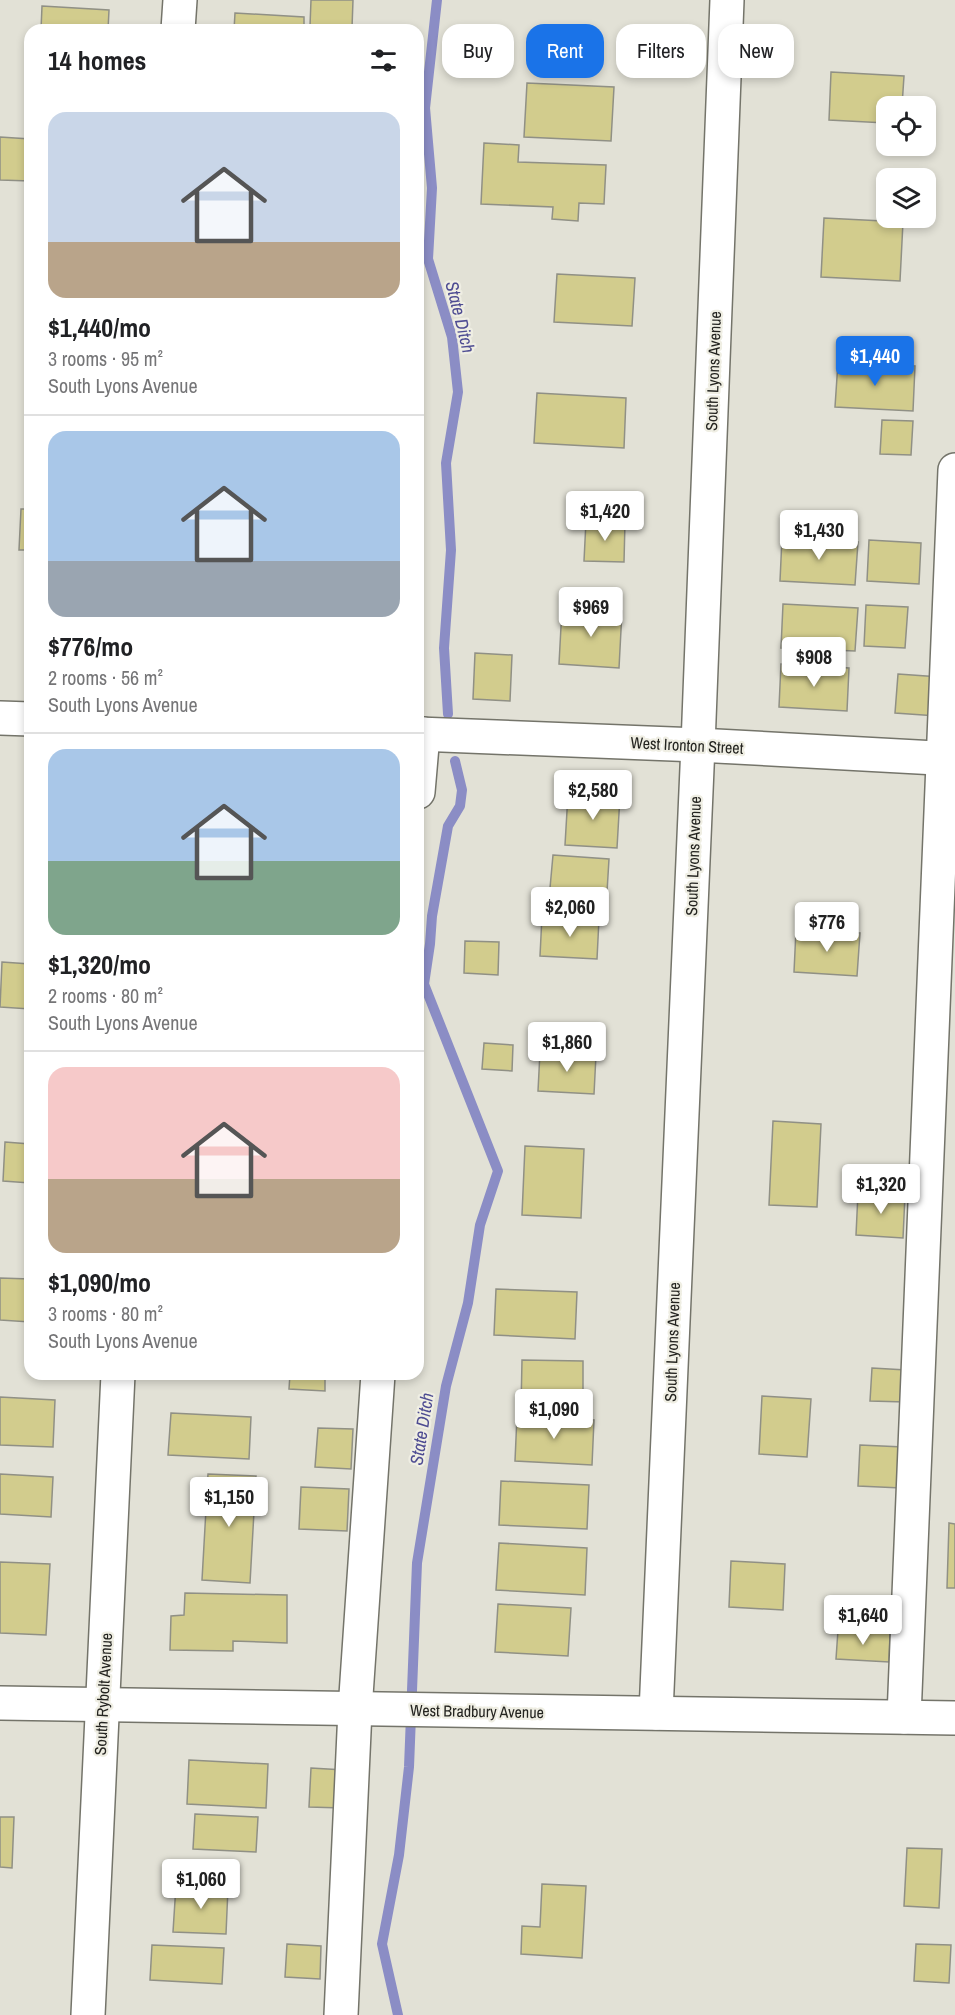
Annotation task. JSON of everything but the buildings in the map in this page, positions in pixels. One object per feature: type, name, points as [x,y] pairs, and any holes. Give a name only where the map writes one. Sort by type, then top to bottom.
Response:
[{"type":"street","points":[[178,24],[180,0]]},
{"type":"street","name":"South Lyons Avenue","points":[[656,1713],[728,0]]},
{"type":"street","points":[[904,1717],[949,759],[955,470]]},
{"type":"street","points":[[0,718],[24,719]]},
{"type":"street","name":"West Ironton Street","points":[[424,734],[698,745],[949,759]]},
{"type":"street","name":"South Rybolt Avenue","points":[[88,2015],[118,1380]]},
{"type":"street","points":[[341,2015],[355,1710],[378,1380]]},
{"type":"street","name":"West Bradbury Avenue","points":[[0,1703],[955,1718]]},
{"type":"waterway","name":"State Ditch","points":[[437,0],[425,108],[432,188],[428,259],[452,337],[458,392],[446,463],[451,550],[444,648],[448,714]]},
{"type":"waterway","name":"State Ditch","points":[[398,2015],[382,1944],[399,1855],[409,1767],[417,1563],[446,1386],[468,1303],[480,1225],[498,1171],[424,984],[432,916],[448,826],[460,806],[462,790],[455,761]]}]
